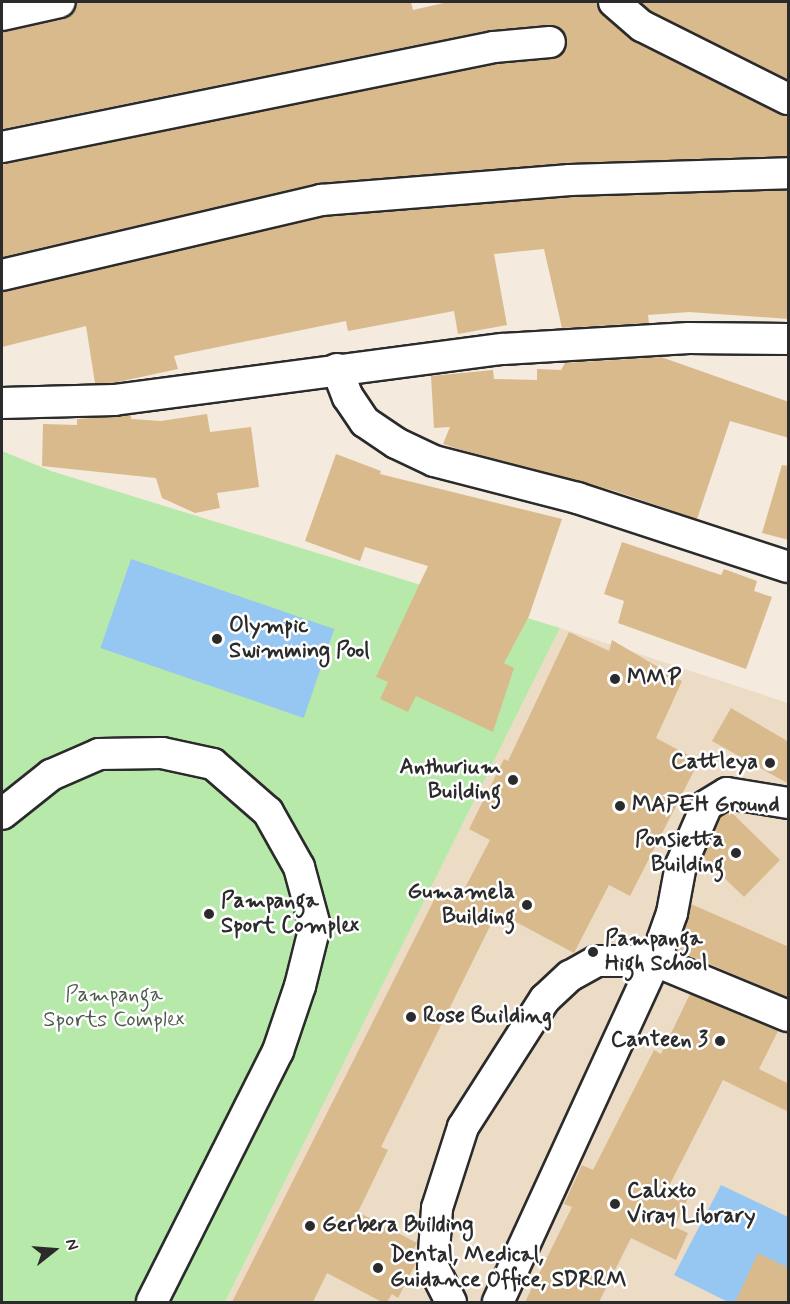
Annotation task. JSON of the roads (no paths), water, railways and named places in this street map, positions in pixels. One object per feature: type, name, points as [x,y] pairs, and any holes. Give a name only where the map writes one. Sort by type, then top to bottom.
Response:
[{"type":"street","points":[[2,15],[60,2]]},
{"type":"street","points":[[614,2],[642,26],[789,99]]},
{"type":"street","points":[[2,147],[471,51],[550,42]]},
{"type":"street","points":[[2,275],[321,200],[570,180],[789,173]]},
{"type":"street","points":[[2,403],[114,400],[264,383],[337,369],[503,349],[690,338],[789,339]]},
{"type":"street","points":[[337,369],[348,397],[365,422],[396,443],[434,461],[577,498],[789,567]]},
{"type":"street","points":[[2,814],[51,775],[99,754],[162,753],[213,764],[268,812],[299,867],[315,926],[300,986],[278,1051],[152,1302]]},
{"type":"street","points":[[498,1302],[655,961],[672,913],[681,865],[707,805],[727,793],[789,803]]},
{"type":"street","points":[[451,1302],[433,1267],[437,1208],[463,1127],[545,999],[570,976],[597,961],[655,961],[789,1016]]},
{"type":"water","name":"Olympic Swimming Pool","points":[[131,559],[334,629],[304,718],[100,648]]},
{"type":"water","points":[[721,1185],[788,1217],[788,1302],[728,1302],[674,1275]]},
{"type":"place","name":"Olympic Swimming Pool","points":[[217,639]]},
{"type":"place","name":"MMP","points":[[615,679]]},
{"type":"place","name":"Cattleya","points":[[770,763]]},
{"type":"place","name":"Anthurium Building","points":[[513,780]]},
{"type":"place","name":"MAPEH Ground","points":[[620,806]]},
{"type":"place","name":"Ponsietta Building","points":[[736,853]]},
{"type":"place","name":"Gumamela Building","points":[[527,905]]},
{"type":"place","name":"Pampanga Sport Complex","points":[[209,914]]},
{"type":"place","name":"Pampanga High School","points":[[593,952]]},
{"type":"place","name":"Rose Building","points":[[411,1017]]},
{"type":"place","name":"Canteen 3","points":[[720,1041]]},
{"type":"place","name":"Calixto Viray Library","points":[[615,1204]]},
{"type":"place","name":"Gerbera Building","points":[[310,1226]]},
{"type":"place","name":"Dental, Medical, Guidance Office, SDRRM","points":[[378,1268]]},
{"type":"park label","name":"Pampanga Sports Complex","points":[[114,1008]]}]
